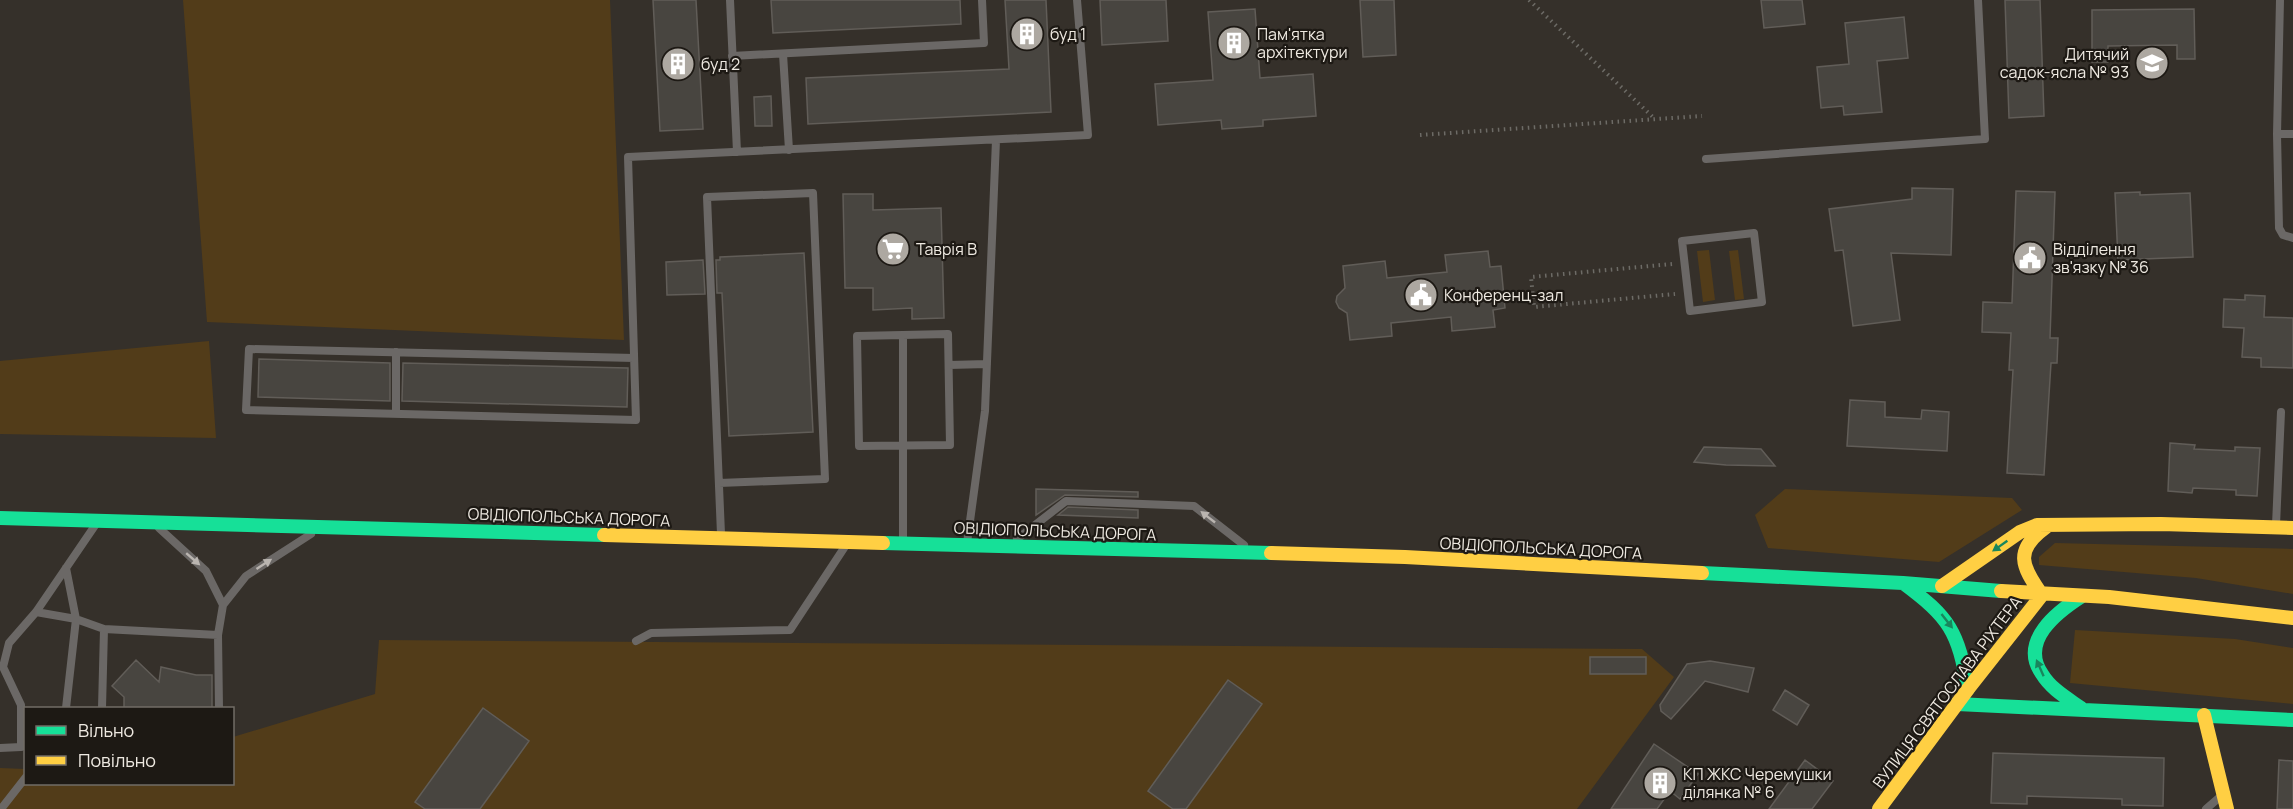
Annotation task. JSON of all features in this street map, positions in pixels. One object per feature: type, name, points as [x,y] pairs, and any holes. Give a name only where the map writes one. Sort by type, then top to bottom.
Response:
[{"type":"main road","name":"ОВІДІОПОЛЬСЬКА ДОРОГА","points":[[0,518],[1405,557],[1903,583],[2042,595],[2109,597],[2293,618]]},
{"type":"main road","points":[[2042,595],[2029,577],[2022,555],[2025,546],[2033,537],[2052,524]]},
{"type":"main road","points":[[1942,586],[2020,532],[2037,525],[2161,524],[2293,528]]},
{"type":"main road","points":[[1903,583],[1933,606],[1956,634],[1968,689]]},
{"type":"main road","name":"ВУЛИЦЯ СВЯТОСЛАВА РІХТЕРА","points":[[1879,809],[1968,689],[2042,595]]},
{"type":"main road","points":[[2081,708],[2053,687],[2040,673],[2036,660],[2036,648],[2039,635],[2055,614],[2082,596]]},
{"type":"main road","points":[[1957,704],[2081,708],[2293,720]]},
{"type":"main road","points":[[2204,715],[2227,809]]},
{"type":"lane","points":[[730,0],[736,152]]},
{"type":"lane","points":[[732,56],[984,43],[982,0]]},
{"type":"lane","points":[[634,358],[249,349],[246,410],[636,420],[628,157],[1088,135],[1077,0]]},
{"type":"lane","points":[[1706,159],[1985,139],[1978,0]]},
{"type":"lane","points":[[2280,0],[2277,134],[2278,228],[2283,235],[2293,238]]},
{"type":"lane","points":[[783,54],[789,150]]},
{"type":"lane","points":[[2277,134],[2293,134]]},
{"type":"lane","points":[[967,545],[985,411],[996,140]]},
{"type":"lane","points":[[719,483],[825,479],[813,193],[707,197],[719,483],[722,538]]},
{"type":"lane","points":[[1754,233],[1762,302],[1690,311],[1688,293],[1682,241],[1754,233]]},
{"type":"lane","points":[[948,334],[949,364],[950,445],[859,446],[857,336],[948,334]]},
{"type":"lane","points":[[903,335],[903,543]]},
{"type":"lane","points":[[396,352],[396,414]]},
{"type":"lane","points":[[949,364],[987,364]]},
{"type":"lane","points":[[2276,527],[2281,412]]},
{"type":"lane","points":[[1008,546],[1066,501],[1194,506],[1254,553]]},
{"type":"lane","points":[[0,748],[21,747],[21,705],[2,667],[9,643],[36,612],[98,521]]},
{"type":"lane","points":[[153,522],[206,571],[223,605]]},
{"type":"lane","points":[[219,707],[218,634],[223,605],[246,576],[321,527]]},
{"type":"lane","points":[[636,641],[651,633],[790,630],[848,542]]},
{"type":"lane","points":[[66,568],[76,619],[66,707]]},
{"type":"lane","points":[[36,612],[76,619],[104,629],[218,634]]},
{"type":"lane","points":[[102,707],[104,629]]},
{"type":"lane","points":[[1,809],[24,780]]},
{"type":"lane","points":[[2206,809],[2224,794]]},
{"type":"path","points":[[1529,0],[1656,119]]},
{"type":"path","points":[[1420,135],[1702,116]]},
{"type":"path","points":[[1684,262],[1531,277],[1534,307],[1688,293]]},
{"type":"shaded area","points":[[183,0],[610,0],[624,340],[207,322]]},
{"type":"shaded area","points":[[1709,250],[1715,300],[1703,302],[1697,251]]},
{"type":"shaded area","points":[[1738,250],[1744,299],[1735,300],[1729,251]]},
{"type":"shaded area","points":[[209,341],[216,438],[0,434],[0,361]]},
{"type":"shaded area","points":[[1785,489],[2012,498],[2022,510],[1939,562],[1768,548],[1755,515]]},
{"type":"shaded area","points":[[2055,543],[2293,549],[2293,594],[2196,578],[2039,565],[2039,557]]},
{"type":"shaded area","points":[[2075,630],[2235,639],[2293,648],[2293,704],[2070,683]]},
{"type":"shaded area","points":[[379,640],[1642,649],[1674,677],[1577,809],[0,809],[0,768],[24,769],[24,785],[234,785],[234,737],[375,694]]},
{"type":"building","name":"буд 2","points":[[653,0],[696,0],[703,129],[660,131]]},
{"type":"building","points":[[771,0],[960,0],[961,24],[773,33]]},
{"type":"building","name":"буд 1","points":[[1005,0],[1046,0],[1051,112],[808,124],[806,78],[1009,69]]},
{"type":"building","points":[[1100,0],[1166,0],[1168,41],[1102,45]]},
{"type":"building","points":[[1360,0],[1394,0],[1396,55],[1363,57]]},
{"type":"building","points":[[1761,0],[1802,0],[1805,24],[1764,28]]},
{"type":"building","points":[[2005,0],[2040,0],[2044,116],[2009,118]]},
{"type":"building","name":"Пам'ятка архітектури","points":[[1255,9],[1260,78],[1313,74],[1316,116],[1263,120],[1263,126],[1222,129],[1221,120],[1158,125],[1155,84],[1213,80],[1208,12]]},
{"type":"building","points":[[2194,9],[2195,59],[2177,59],[2177,45],[2108,46],[2108,62],[2092,62],[2092,10]]},
{"type":"building","points":[[1904,17],[1908,58],[1877,61],[1882,112],[1844,115],[1843,106],[1821,108],[1817,67],[1849,64],[1845,23]]},
{"type":"building","points":[[771,96],[772,126],[755,126],[754,97]]},
{"type":"building","points":[[1912,188],[1953,189],[1951,255],[1891,253],[1900,320],[1853,326],[1843,250],[1835,251],[1829,209],[1912,199]]},
{"type":"building","points":[[2016,191],[2055,192],[2050,338],[2058,338],[2057,363],[2051,363],[2044,475],[2007,473],[2013,370],[2009,370],[2011,333],[1982,332],[1983,302],[2012,303]]},
{"type":"building","points":[[2140,192],[2140,195],[2190,193],[2193,257],[2118,260],[2115,193]]},
{"type":"building","name":"Таврія В","points":[[843,194],[873,194],[873,210],[941,208],[944,318],[912,319],[912,308],[873,310],[873,288],[845,288]]},
{"type":"building","name":"Конференц-зал","points":[[1488,251],[1490,267],[1501,266],[1505,308],[1493,310],[1495,327],[1452,331],[1451,317],[1391,323],[1392,336],[1350,340],[1347,313],[1339,308],[1336,302],[1337,296],[1345,288],[1343,266],[1385,261],[1387,278],[1447,272],[1445,255]]},
{"type":"building","points":[[804,253],[813,432],[729,436],[722,293],[717,293],[716,260],[720,260],[720,257]]},
{"type":"building","points":[[703,260],[705,294],[667,295],[666,262]]},
{"type":"building","points":[[2245,295],[2265,296],[2264,317],[2293,318],[2293,368],[2261,367],[2261,358],[2242,357],[2244,328],[2223,327],[2224,299],[2245,300]]},
{"type":"building","points":[[259,359],[390,363],[390,401],[258,397]]},
{"type":"building","points":[[403,363],[628,368],[627,407],[402,401]]},
{"type":"building","points":[[1850,400],[1885,402],[1885,417],[1921,419],[1922,410],[1949,412],[1947,451],[1847,446]]},
{"type":"building","points":[[2170,443],[2195,445],[2194,449],[2235,451],[2235,447],[2260,448],[2257,496],[2236,495],[2236,490],[2193,488],[2192,493],[2168,491]]},
{"type":"building","points":[[1704,447],[1761,449],[1775,466],[1694,462]]},
{"type":"building","points":[[1036,489],[1138,492],[1138,497],[1065,495],[1036,515]]},
{"type":"building","points":[[1068,507],[1138,510],[1138,518],[1058,515]]},
{"type":"building","points":[[1590,657],[1646,657],[1646,674],[1590,674]]},
{"type":"building","points":[[136,660],[159,682],[161,667],[196,675],[212,675],[212,707],[124,707],[124,697],[112,686]]},
{"type":"building","points":[[1710,661],[1754,668],[1748,692],[1705,681],[1671,719],[1661,711],[1660,705],[1687,664]]},
{"type":"building","points":[[1228,680],[1262,704],[1186,809],[1173,809],[1148,791]]},
{"type":"building","points":[[1785,690],[1809,705],[1797,725],[1773,710]]},
{"type":"building","points":[[483,708],[529,741],[480,809],[425,809],[415,802]]},
{"type":"building","name":"КП ЖКС Черемушки ділянка № 6","points":[[1654,744],[1698,774],[1680,799],[1670,791],[1657,809],[1611,809]]},
{"type":"building","points":[[1993,753],[2164,758],[2163,806],[2122,805],[2122,799],[2027,796],[2027,804],[1991,803]]},
{"type":"building","points":[[1805,760],[1833,781],[1812,809],[1769,809]]},
{"type":"building","points":[[2279,760],[2293,761],[2293,809],[2277,809]]},
{"type":"traffic: fast","points":[[0,518],[604,535]]},
{"type":"traffic: fast","points":[[883,543],[1271,553]]},
{"type":"traffic: fast","points":[[1702,573],[1903,583],[2001,591]]},
{"type":"traffic: fast","points":[[1903,583],[1932,606],[1949,627],[1960,653],[1968,689]]},
{"type":"traffic: fast","points":[[2081,708],[2060,693],[2042,674],[2036,662],[2035,650],[2038,639],[2052,619],[2082,596]]},
{"type":"traffic: fast","points":[[1957,704],[2293,720]]},
{"type":"traffic: slow","points":[[1942,586],[2020,532],[2037,525],[2161,524],[2293,528]]},
{"type":"traffic: slow","points":[[1879,809],[1968,689],[2042,595],[2029,575],[2024,559],[2029,543],[2046,527]]},
{"type":"traffic: slow","points":[[604,535],[883,543]]},
{"type":"traffic: slow","points":[[1271,553],[1405,557],[1702,573]]},
{"type":"traffic: slow","points":[[2001,591],[2109,597],[2293,618]]},
{"type":"traffic: slow","points":[[2204,715],[2227,809]]},
{"type":"place","name":"буд 1","points":[[1027,34]]},
{"type":"place","name":"Пам'ятка архітектури","points":[[1234,43]]},
{"type":"place","name":"Дитячий садок-ясла № 93","points":[[2152,63]]},
{"type":"place","name":"буд 2","points":[[678,64]]},
{"type":"place","name":"Таврія В","points":[[893,249]]},
{"type":"place","name":"Відділення зв'язку № 36","points":[[2030,258]]},
{"type":"place","name":"Конференц-зал","points":[[1421,295]]},
{"type":"place","name":"КП ЖКС Черемушки ділянка № 6","points":[[1660,783]]}]
